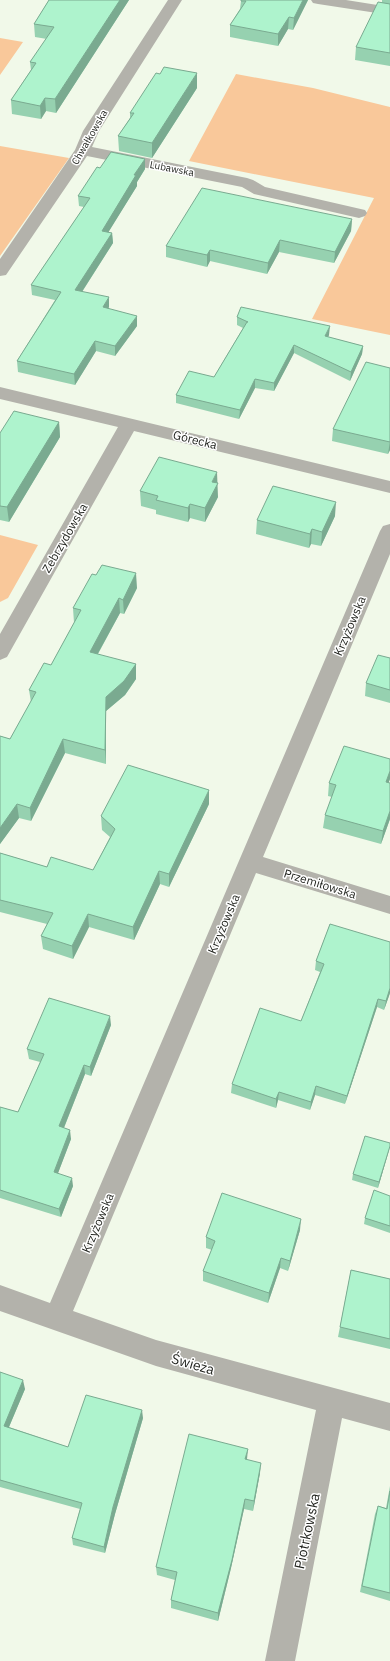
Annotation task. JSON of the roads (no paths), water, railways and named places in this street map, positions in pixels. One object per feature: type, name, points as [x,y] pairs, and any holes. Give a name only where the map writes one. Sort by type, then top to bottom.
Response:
[{"type":"street","name":"Chwałkowska","points":[[0,271],[83,150],[91,131],[174,0]]},
{"type":"street","points":[[318,0],[390,11]]},
{"type":"street","name":"Lubawska","points":[[83,150],[247,183],[260,192],[359,212]]},
{"type":"street","name":"Górecka","points":[[0,393],[390,487]]},
{"type":"street","name":"Zebrzydowska","points":[[0,652],[130,424]]},
{"type":"street","name":"Krzyżowska","points":[[57,1318],[390,530]]},
{"type":"street","name":"Przemiłowska","points":[[250,862],[390,905]]},
{"type":"street","name":"Świeża","points":[[0,1298],[156,1353],[390,1417]]},
{"type":"street","name":"Piotrkowska","points":[[280,1661],[332,1401]]}]
